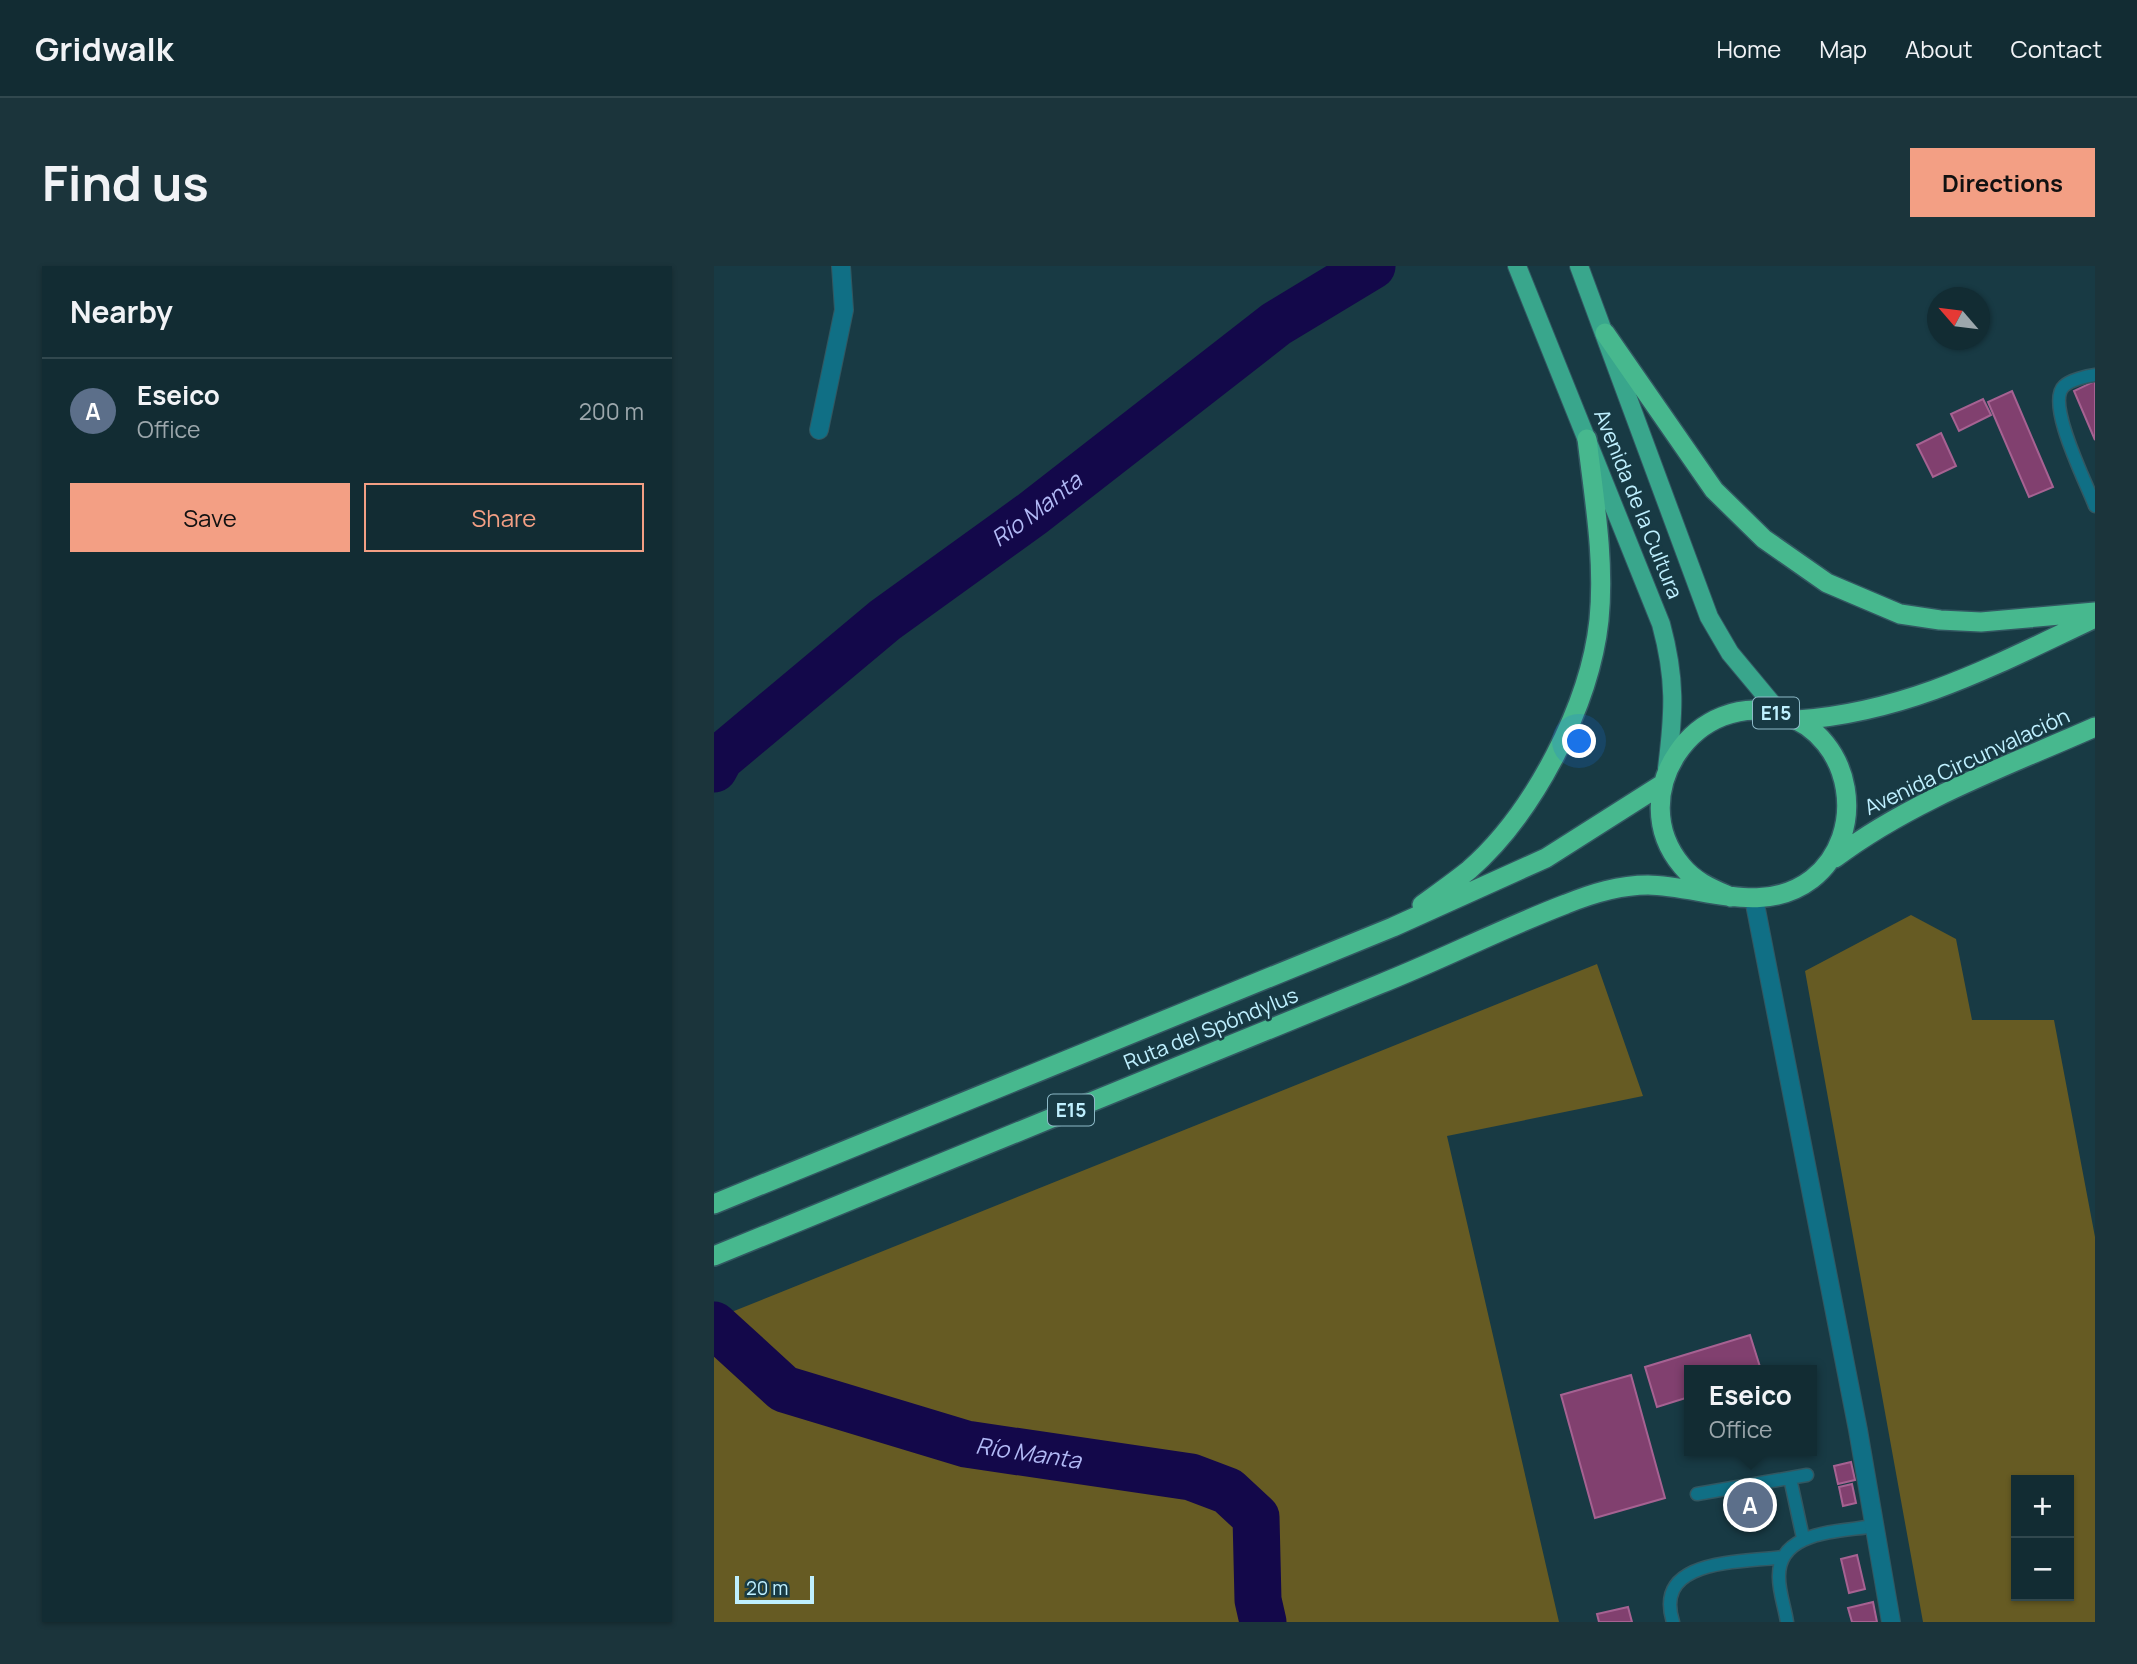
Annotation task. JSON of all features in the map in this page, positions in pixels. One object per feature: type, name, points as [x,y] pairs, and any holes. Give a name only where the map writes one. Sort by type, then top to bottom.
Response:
[{"type":"highway","points":[[1605,333],[1714,490],[1764,540],[1827,583],[1900,614],[1940,620],[1981,622],[2095,612]]},
{"type":"highway","points":[[1393,927],[1470,869],[1514,820],[1553,758],[1583,691],[1599,620],[1598,541],[1587,439]]},
{"type":"highway","name":"E15","points":[[1788,717],[1879,709],[1928,693],[2095,618]]},
{"type":"highway","name":"E15","points":[[1753,709],[1788,717],[1820,736],[1837,758],[1846,785],[1847,814],[1841,841],[1826,865],[1793,890],[1755,899],[1731,897],[1705,886],[1682,867],[1672,851],[1660,814],[1664,776],[1681,744],[1701,726],[1713,720],[1726,714],[1753,709]]},
{"type":"highway","name":"Avenida Circunvalación","points":[[1826,865],[1864,836],[1934,799],[2095,727]]},
{"type":"highway","name":"Ruta del Spóndylus","points":[[714,1203],[1393,927],[1546,858],[1664,776]]},
{"type":"highway","name":"Ruta del Spóndylus","points":[[714,1256],[1428,965],[1604,889],[1645,885],[1731,897]]},
{"type":"main road","name":"Avenida de la Cultura","points":[[1518,267],[1657,613],[1672,665],[1674,699],[1664,776]]},
{"type":"main road","name":"Avenida de la Cultura","points":[[1580,267],[1673,527],[1709,617],[1730,653],[1788,717]]},
{"type":"street","points":[[819,430],[844,310],[841,266]]},
{"type":"street","points":[[1755,899],[1891,1622]]},
{"type":"lane","points":[[2095,374],[2064,386],[2059,394],[2058,413],[2095,506]]},
{"type":"lane","points":[[1697,1494],[1807,1475]]},
{"type":"lane","points":[[1790,1478],[1802,1538]]},
{"type":"lane","points":[[1787,1622],[1779,1578],[1783,1557],[1802,1538],[1874,1526]]},
{"type":"lane","points":[[1672,1622],[1668,1597],[1676,1581],[1689,1571],[1783,1557]]},
{"type":"shaded area","points":[[1911,915],[1956,939],[1972,1020],[2054,1020],[2095,1237],[2095,1622],[1923,1622],[1805,971]]},
{"type":"shaded area","points":[[1597,964],[1643,1096],[1447,1136],[1559,1622],[714,1622],[714,1319]]},
{"type":"building","points":[[2095,381],[2095,440],[2074,391]]},
{"type":"building","points":[[2012,391],[2053,487],[2029,497],[1988,402]]},
{"type":"building","points":[[1983,399],[1991,415],[1959,431],[1951,414]]},
{"type":"building","points":[[1941,433],[1956,466],[1933,477],[1917,445]]},
{"type":"building","points":[[1750,1335],[1759,1365],[1684,1365],[1684,1399],[1657,1407],[1645,1367]]},
{"type":"building","points":[[1631,1375],[1665,1498],[1595,1518],[1561,1395]]},
{"type":"building","points":[[1851,1462],[1855,1480],[1838,1484],[1834,1466]]},
{"type":"building","points":[[1852,1484],[1856,1503],[1843,1506],[1839,1487]]},
{"type":"building","points":[[1857,1555],[1865,1589],[1849,1593],[1841,1559]]},
{"type":"building","points":[[1873,1602],[1877,1622],[1852,1622],[1848,1608]]},
{"type":"building","points":[[1628,1607],[1632,1622],[1599,1622],[1597,1614]]},
{"type":"waterway","name":"Río Manta","points":[[714,769],[720,758],[885,620],[1032,514],[1276,324],[1372,266]]},
{"type":"waterway","name":"Río Manta","points":[[714,1325],[784,1389],[966,1444],[1191,1477],[1228,1491],[1256,1517],[1258,1600],[1263,1622]]},
{"type":"place","name":"Eseico","points":[[1750,1505]]}]
